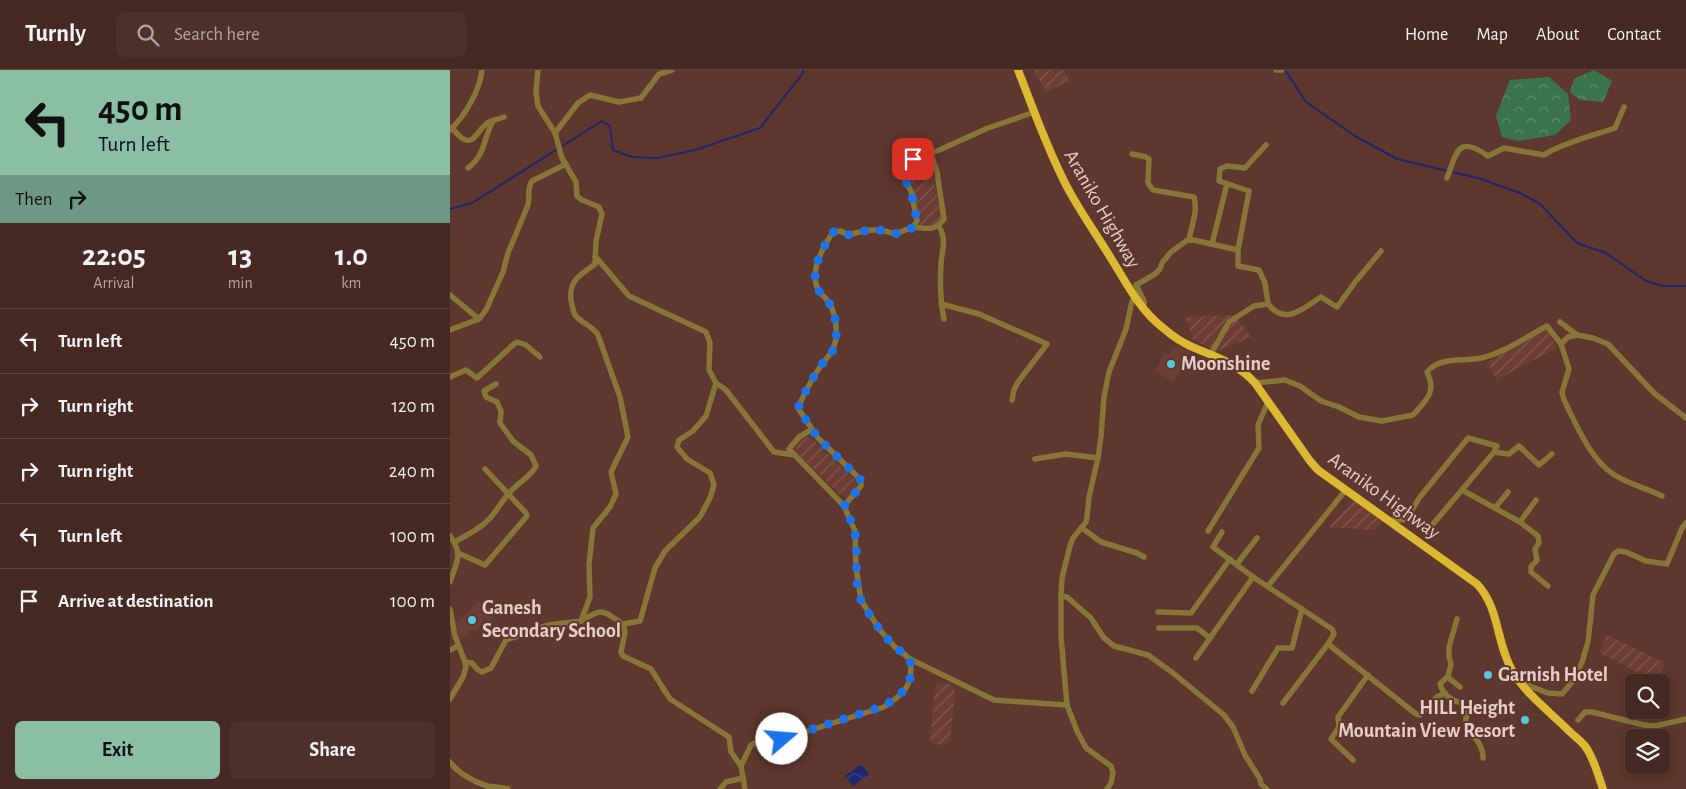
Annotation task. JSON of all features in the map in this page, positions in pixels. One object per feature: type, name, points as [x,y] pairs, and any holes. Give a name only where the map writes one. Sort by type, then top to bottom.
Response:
[{"type":"highway","name":"Araniko Highway","points":[[1018,70],[1065,184],[1140,305],[1161,327],[1175,338],[1196,349],[1211,354],[1246,373],[1318,470],[1345,491],[1466,574],[1485,592],[1492,606],[1506,657],[1514,674],[1585,747],[1595,764],[1603,789]]},
{"type":"street","points":[[482,70],[480,80],[468,108],[451,129],[464,139],[471,140],[486,125],[504,117]]},
{"type":"street","points":[[538,70],[536,92],[538,106],[555,134],[562,158],[576,182],[577,196],[598,207],[602,214],[596,241],[595,264],[573,282],[570,289],[574,314],[585,324],[593,327],[598,335],[620,397],[628,437],[611,472],[616,494],[610,507],[593,528],[589,564],[590,597],[581,620]]},
{"type":"street","points":[[555,134],[578,103],[590,96],[619,102],[641,98],[659,74],[672,70]]},
{"type":"street","points":[[1447,178],[1458,149],[1465,146],[1472,147],[1488,156],[1504,148],[1544,155],[1549,151],[1615,128],[1624,107]]},
{"type":"street","points":[[912,228],[917,221],[911,191],[904,178],[903,162],[931,154],[988,128],[1035,112]]},
{"type":"street","points":[[468,168],[480,156],[493,121]]},
{"type":"street","points":[[1266,144],[1245,168],[1227,166],[1220,169],[1219,180],[1249,191],[1238,250],[1238,266],[1259,270],[1265,283],[1268,304],[1274,312],[1282,315],[1291,315],[1321,297],[1337,307],[1356,280],[1381,251]]},
{"type":"street","points":[[844,506],[861,486],[861,480],[811,430],[798,408],[820,366],[833,352],[836,336],[836,318],[828,302],[818,290],[814,278],[816,264],[833,232],[841,231],[848,235],[867,230],[883,230],[895,234],[912,228],[930,229],[939,226],[944,219],[937,172],[931,154]]},
{"type":"street","points":[[1132,154],[1149,159],[1148,184],[1153,190],[1194,197],[1196,203],[1189,239],[1171,252],[1156,274],[1136,285],[1144,301],[1144,304],[1140,305]]},
{"type":"street","points":[[450,330],[478,318],[486,310],[529,200],[529,184],[535,178],[566,164]]},
{"type":"street","points":[[1212,244],[1227,184]]},
{"type":"street","points":[[939,226],[944,238],[941,262],[941,304],[944,319]]},
{"type":"street","points":[[1189,239],[1238,250]]},
{"type":"street","points":[[595,256],[629,296],[706,332],[710,343],[709,370],[716,383],[726,390],[774,452],[794,455]]},
{"type":"street","points":[[450,295],[478,318]]},
{"type":"street","points":[[1107,789],[1111,783],[1113,773],[1111,766],[1086,748],[1076,731],[1067,705],[1061,637],[1062,578],[1073,538],[1082,528],[1087,517],[1088,497],[1098,458],[1104,397],[1109,372],[1126,328],[1132,300],[1135,297]]},
{"type":"street","points":[[941,304],[978,314],[1047,344],[1018,382],[1012,400]]},
{"type":"street","points":[[1211,354],[1229,322],[1254,306],[1268,304]]},
{"type":"street","points":[[1560,322],[1577,335]]},
{"type":"street","points":[[1255,383],[1285,380],[1300,386],[1321,401],[1359,417],[1382,421],[1413,416],[1430,395],[1432,382],[1427,372],[1432,365],[1445,361],[1480,358],[1496,354],[1547,326],[1560,344],[1569,368],[1562,392],[1564,400],[1598,461],[1611,473],[1662,496]]},
{"type":"street","points":[[1560,344],[1568,337],[1577,335],[1593,338],[1608,344],[1654,393],[1686,418]]},
{"type":"street","points":[[450,377],[466,370],[477,378],[518,342],[526,345],[540,357]]},
{"type":"street","points":[[623,624],[640,621],[655,568],[665,551],[700,517],[710,498],[714,485],[710,473],[687,458],[677,447],[679,440],[693,431],[706,416],[716,383]]},
{"type":"street","points":[[454,542],[479,528],[490,519],[509,493],[536,466],[531,455],[514,441],[500,424],[498,402],[486,397],[484,391],[496,384]]},
{"type":"street","points":[[1208,531],[1259,448],[1258,425],[1268,402]]},
{"type":"street","points":[[811,430],[799,437],[789,449],[844,506],[855,531],[856,567],[861,600],[879,629],[895,647],[910,659],[994,700],[1067,705]]},
{"type":"street","points":[[1388,520],[1403,520],[1408,516],[1420,497],[1468,438],[1497,446],[1428,530],[1408,516]]},
{"type":"street","points":[[1494,452],[1509,454],[1519,446],[1539,464],[1552,454]]},
{"type":"street","points":[[1035,459],[1066,454],[1098,458]]},
{"type":"street","points":[[458,554],[485,565],[525,519],[526,513],[485,469]]},
{"type":"street","points":[[1462,490],[1520,522],[1538,536],[1539,543],[1535,549],[1537,560],[1531,567],[1530,572],[1548,586]]},
{"type":"street","points":[[1268,586],[1345,491]]},
{"type":"street","points":[[1495,508],[1508,492]]},
{"type":"street","points":[[1520,522],[1536,500]]},
{"type":"street","points":[[1522,683],[1548,693],[1562,694],[1574,680],[1582,662],[1588,642],[1593,595],[1614,554],[1618,551],[1626,552],[1646,561],[1667,564],[1682,528],[1686,523]]},
{"type":"street","points":[[1082,528],[1101,542],[1144,557]]},
{"type":"street","points":[[1222,532],[1213,546],[1254,577],[1332,629],[1334,634],[1283,703]]},
{"type":"street","points":[[450,536],[458,554],[457,564],[450,582]]},
{"type":"street","points":[[1237,564],[1257,538]]},
{"type":"street","points":[[1158,612],[1191,613],[1230,558]]},
{"type":"street","points":[[1196,658],[1254,577]]},
{"type":"street","points":[[1061,596],[1066,597],[1084,611],[1109,642],[1119,648],[1148,655],[1224,715],[1233,727],[1245,755],[1260,778],[1261,784],[1267,789]]},
{"type":"street","points":[[450,609],[458,646],[465,662],[465,672],[450,699]]},
{"type":"street","points":[[1252,691],[1278,648],[1292,648],[1302,609]]},
{"type":"street","points":[[465,662],[472,663],[476,669],[482,672],[491,668],[506,640],[548,626],[581,620],[599,611],[604,611],[623,624],[625,632],[621,652],[623,656],[651,669],[670,699],[729,737],[731,752],[741,766],[745,789]]},
{"type":"street","points":[[1457,619],[1449,647],[1451,664],[1448,676],[1440,684],[1445,693],[1456,702],[1461,702],[1464,705],[1468,714],[1465,720],[1466,726],[1479,742],[1483,758]]},
{"type":"street","points":[[1159,628],[1197,628],[1210,638]]},
{"type":"street","points":[[1328,644],[1416,714],[1420,715],[1437,697],[1445,693]]},
{"type":"street","points":[[450,650],[458,646]]},
{"type":"street","points":[[741,766],[751,745],[759,740],[782,739],[884,706],[899,697],[906,689],[910,680],[910,659]]},
{"type":"street","points":[[1353,760],[1331,739],[1339,727],[1338,717],[1368,676]]},
{"type":"street","points":[[1448,676],[1460,687]]},
{"type":"street","points":[[1578,720],[1585,712],[1656,726],[1686,719]]},
{"type":"street","points":[[450,762],[469,778],[487,786],[508,789]]},
{"type":"street","points":[[720,789],[726,782],[743,778]]},
{"type":"shaded area","points":[[1035,70],[1063,70],[1070,81],[1046,92]]},
{"type":"shaded area","points":[[930,159],[942,223],[920,227],[908,163]]},
{"type":"shaded area","points":[[1234,315],[1252,337],[1217,351],[1193,340],[1186,317]]},
{"type":"shaded area","points":[[1547,329],[1557,348],[1497,380],[1487,362]]},
{"type":"shaded area","name":"Moonshine","points":[[1176,345],[1190,353],[1174,382],[1154,371],[1165,353],[1170,354]]},
{"type":"shaded area","points":[[805,437],[811,438],[857,482],[856,488],[848,497],[842,496],[796,452],[796,446]]},
{"type":"shaded area","points":[[1354,500],[1383,522],[1374,530],[1329,527]]},
{"type":"shaded area","name":"Ganesh Secondary School","points":[[479,601],[495,612],[489,622],[485,619],[476,631],[473,629],[460,641],[456,624]]},
{"type":"shaded area","points":[[1607,635],[1665,663],[1660,674],[1642,674],[1599,653]]},
{"type":"shaded area","points":[[939,683],[951,684],[955,689],[950,742],[945,745],[934,744],[930,740],[935,687]]},
{"type":"green space","points":[[1594,70],[1612,81],[1603,102],[1580,100],[1570,92],[1574,79]]},
{"type":"green space","points":[[1549,77],[1568,94],[1571,120],[1555,135],[1518,141],[1502,137],[1496,116],[1510,80]]},
{"type":"water","points":[[861,764],[869,774],[853,786],[845,776]]},
{"type":"waterway","points":[[450,209],[472,203],[602,121],[610,126],[613,150],[632,157],[657,158],[695,150],[760,128],[803,73],[803,70]]},
{"type":"waterway","points":[[1284,70],[1306,102],[1355,136],[1397,159],[1478,178],[1520,193],[1540,204],[1577,243],[1606,253],[1646,281],[1663,286],[1686,286]]},
{"type":"place","name":"Moonshine","points":[[1171,364]]},
{"type":"place","name":"Ganesh Secondary School","points":[[472,620]]},
{"type":"place","name":"Garnish Hotel","points":[[1488,675]]},
{"type":"place","name":"HILL Height Mountain View Resort","points":[[1525,720]]},
{"type":"route","points":[[782,739],[884,706],[899,697],[906,689],[910,680],[910,659],[895,647],[879,629],[861,600],[856,567],[855,531],[844,506],[861,486],[861,480],[818,438],[798,408],[820,366],[833,352],[836,336],[836,318],[828,302],[818,290],[814,278],[816,264],[833,232],[841,231],[848,235],[867,230],[883,230],[895,234],[912,228],[917,221],[911,191],[904,178],[903,162],[913,159]]}]
